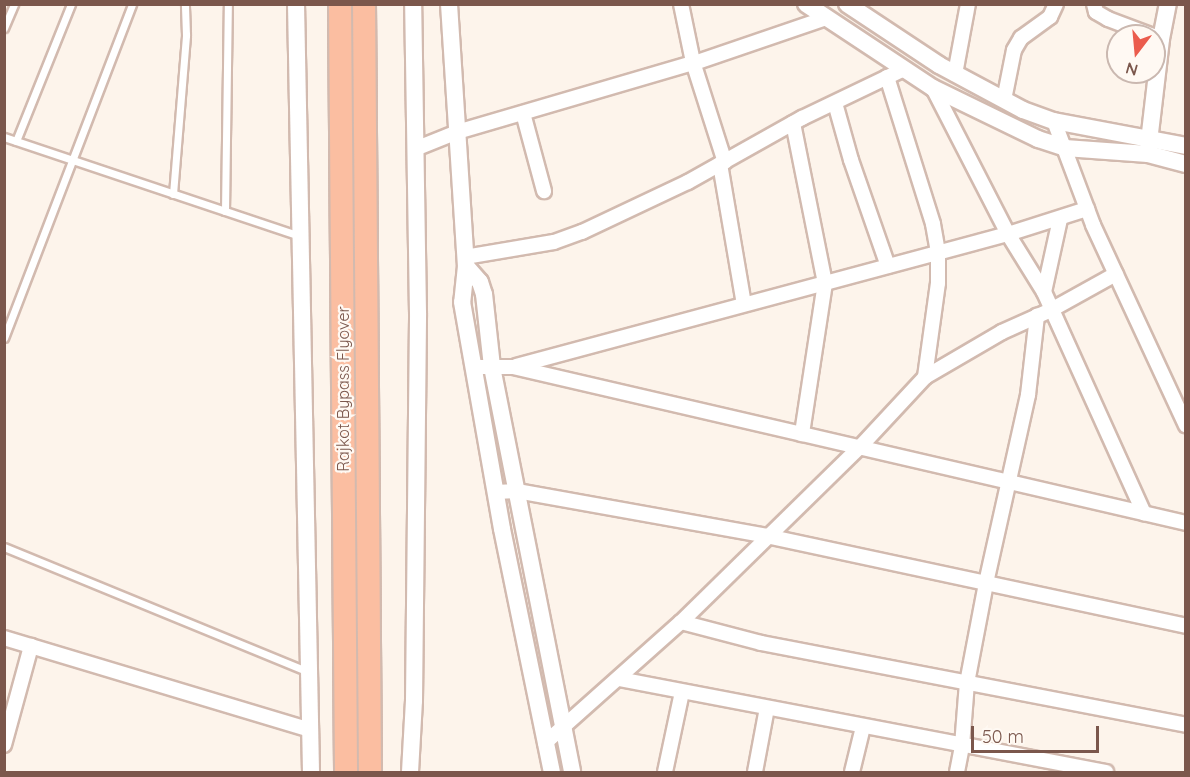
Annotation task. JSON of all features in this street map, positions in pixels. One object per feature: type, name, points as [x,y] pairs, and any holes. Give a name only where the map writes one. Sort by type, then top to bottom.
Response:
[{"type":"highway","name":"Rajkot Bypass Flyover","points":[[340,4],[346,772]]},
{"type":"highway","name":"Rajkot Bypass Flyover","points":[[364,4],[370,772]]},
{"type":"street","points":[[296,4],[311,772]]},
{"type":"street","points":[[410,772],[414,701],[417,325],[414,4]]},
{"type":"street","points":[[449,4],[465,262],[462,302],[496,492],[552,772]]},
{"type":"street","points":[[681,4],[693,62],[722,163],[744,304]]},
{"type":"street","points":[[806,4],[933,88],[997,121],[1065,148],[1180,145]]},
{"type":"street","points":[[847,4],[955,74],[1004,100],[1054,121],[1149,147],[1180,163]]},
{"type":"street","points":[[955,74],[968,4]]},
{"type":"street","points":[[1004,100],[1014,50],[1021,38],[1050,17],[1056,4]]},
{"type":"street","points":[[1094,4],[1096,12],[1121,24]]},
{"type":"street","points":[[1164,24],[1168,4]]},
{"type":"street","points":[[416,149],[457,132],[693,62],[826,18]]},
{"type":"street","points":[[465,262],[554,242],[582,232],[722,163],[793,123],[903,70]]},
{"type":"street","points":[[887,77],[930,213],[938,252],[938,283],[925,377]]},
{"type":"street","points":[[1149,147],[1156,84]]},
{"type":"street","points":[[933,88],[1008,234],[1044,292],[1144,513]]},
{"type":"street","points":[[835,103],[851,160],[888,266]]},
{"type":"street","points":[[523,113],[544,191]]},
{"type":"street","points":[[1054,121],[1087,209],[1185,425]]},
{"type":"street","points":[[793,123],[825,283],[802,434]]},
{"type":"street","points":[[513,367],[1008,234],[1087,209]]},
{"type":"street","points":[[1044,292],[1060,219]]},
{"type":"street","points":[[465,262],[483,288],[492,367],[572,772]]},
{"type":"street","points":[[545,743],[681,622],[860,447],[925,377],[1002,332],[1051,310],[1116,274]]},
{"type":"street","points":[[957,772],[968,683],[986,583],[1028,395],[1037,316]]},
{"type":"street","points":[[473,367],[513,367],[1185,523]]},
{"type":"street","points":[[496,492],[517,491],[767,536],[1185,626]]},
{"type":"street","points":[[681,622],[761,643],[1185,725]]},
{"type":"street","points":[[4,638],[310,730]]},
{"type":"street","points":[[4,745],[31,646]]},
{"type":"street","points":[[619,679],[962,746],[1052,768],[1107,772]]},
{"type":"street","points":[[665,772],[682,692]]},
{"type":"street","points":[[755,772],[768,708]]},
{"type":"street","points":[[852,772],[863,727]]},
{"type":"lane","points":[[4,28],[14,4]]},
{"type":"lane","points":[[16,141],[71,4]]},
{"type":"lane","points":[[4,338],[74,162],[132,4]]},
{"type":"lane","points":[[173,194],[186,35],[185,4]]},
{"type":"lane","points":[[225,211],[228,4]]},
{"type":"lane","points":[[4,137],[300,236]]},
{"type":"lane","points":[[4,547],[309,672]]}]
